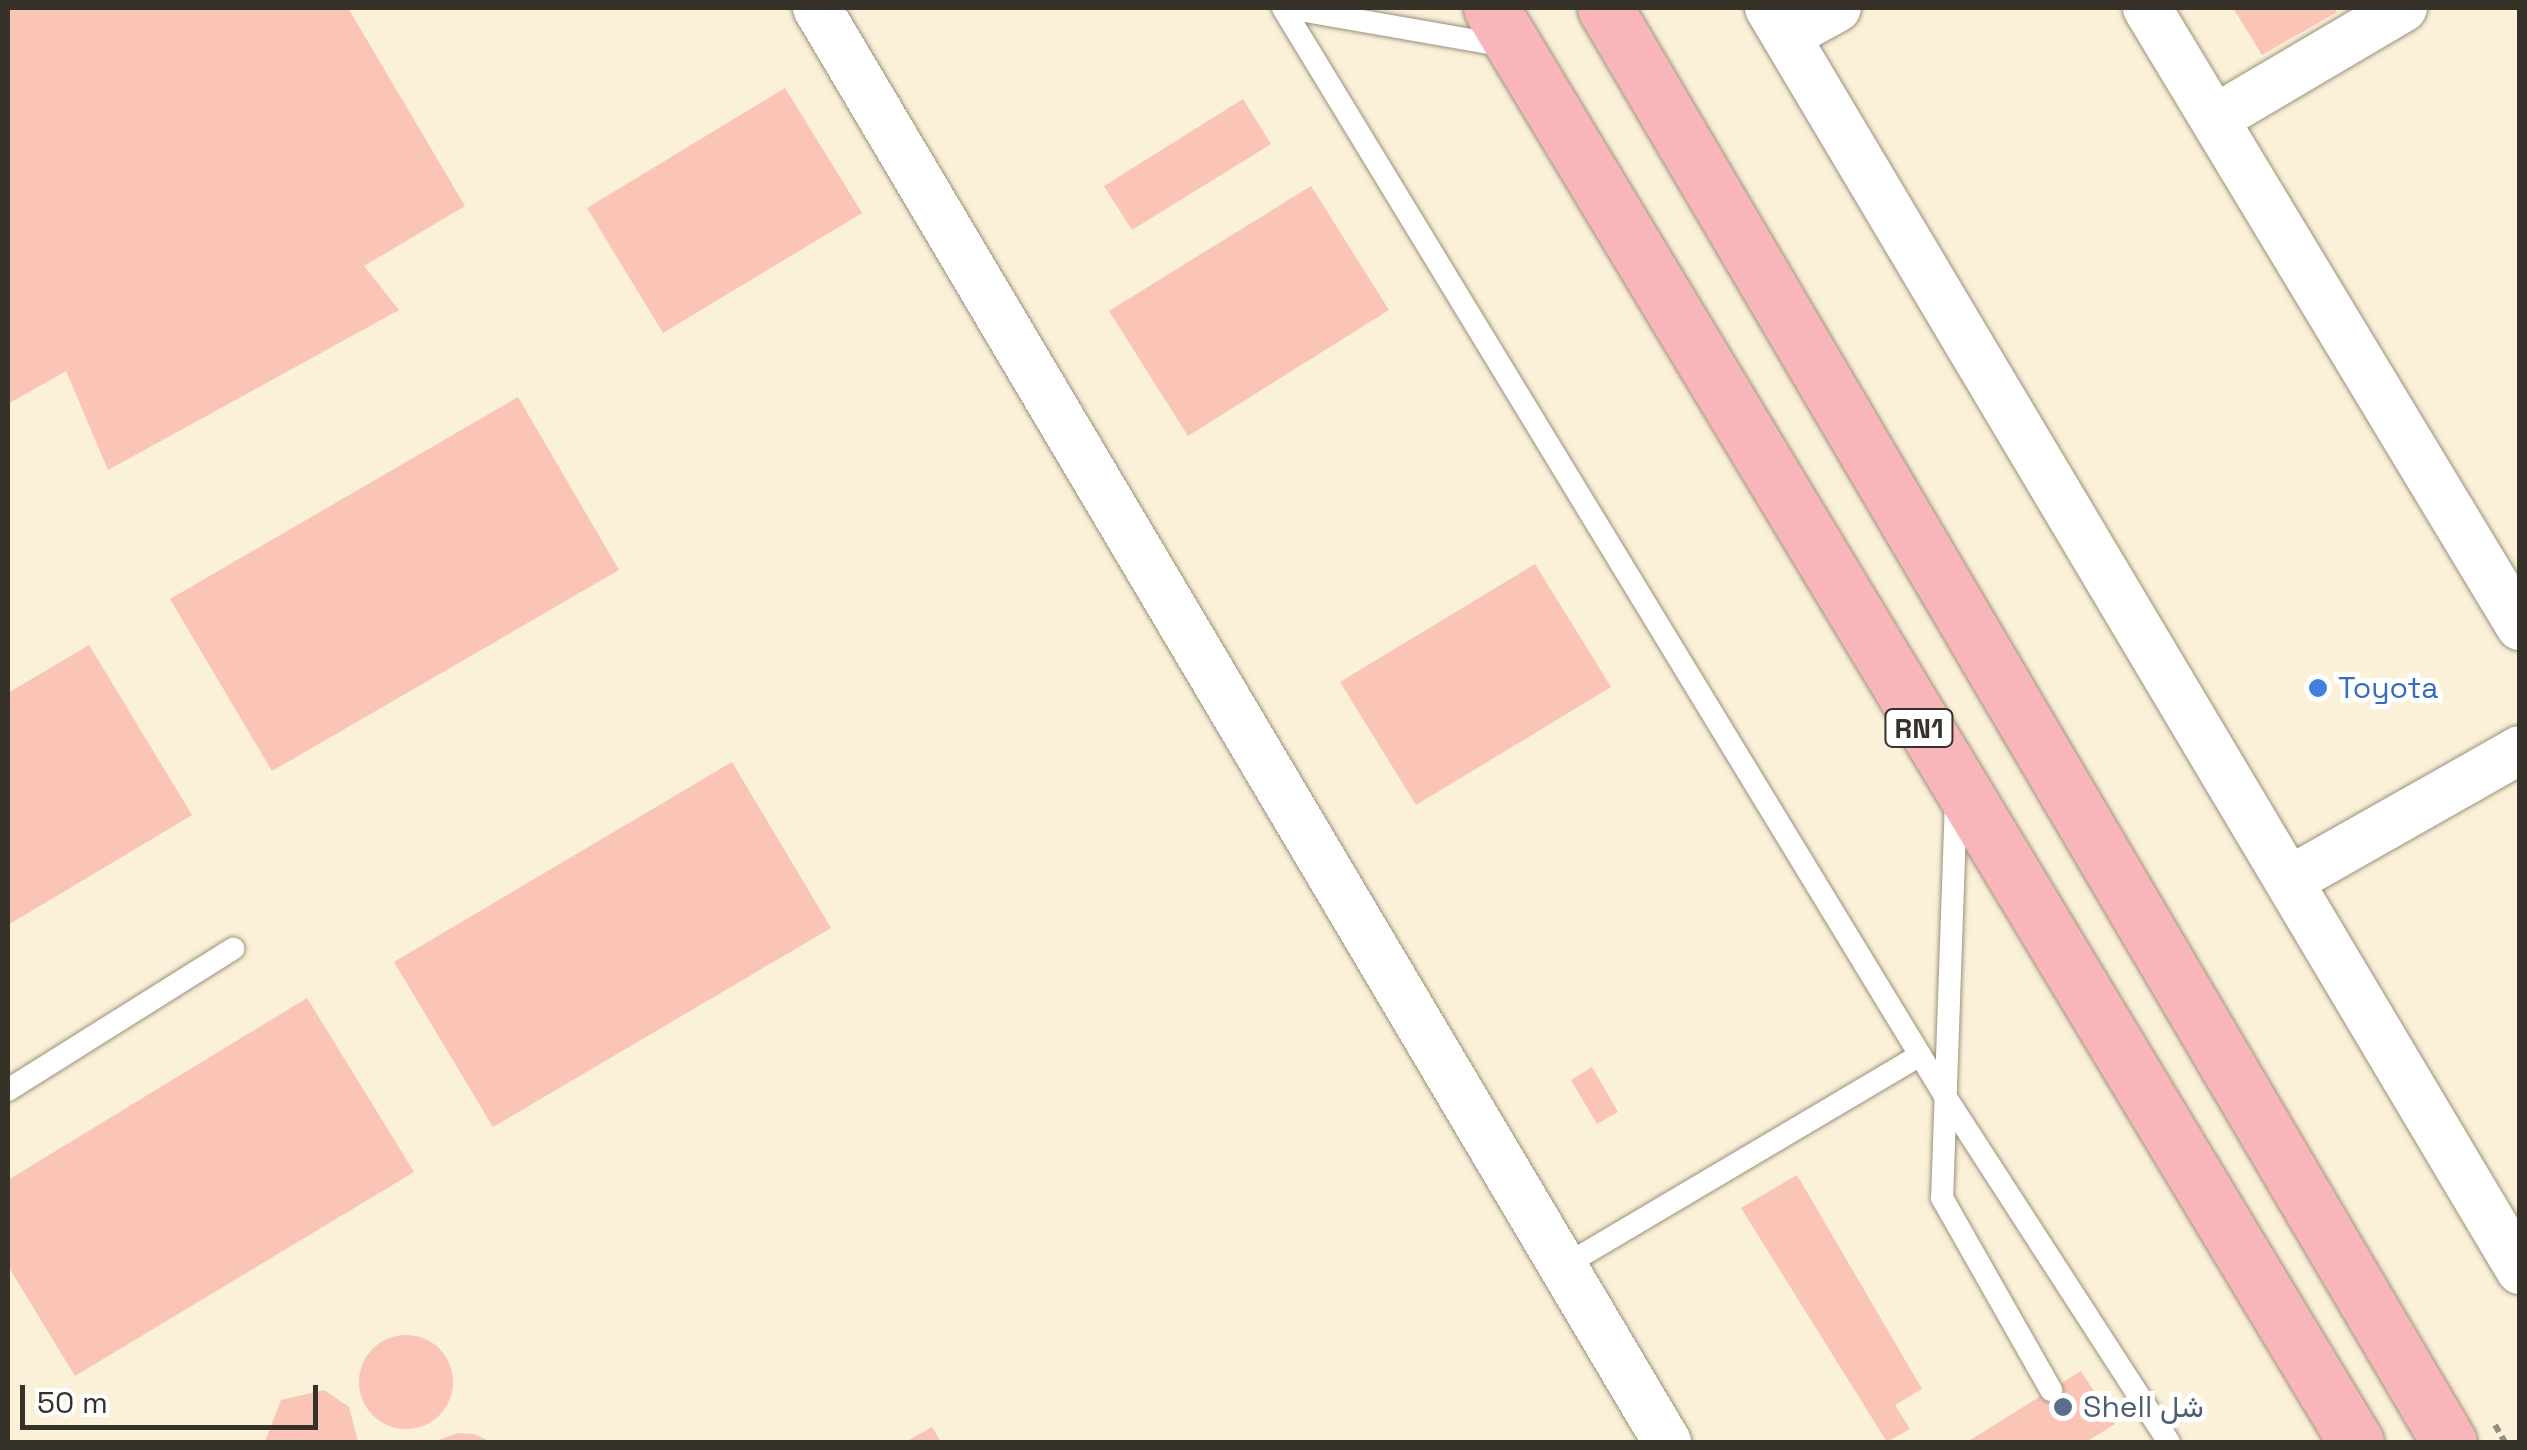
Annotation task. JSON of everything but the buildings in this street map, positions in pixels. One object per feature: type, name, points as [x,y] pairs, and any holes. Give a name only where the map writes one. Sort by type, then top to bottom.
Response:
[{"type":"highway","points":[[1605,8],[2449,1442]]},
{"type":"highway","name":"RN1","points":[[1503,28],[1956,791],[2356,1442]]},
{"type":"street","points":[[817,8],[1667,1442]]},
{"type":"street","points":[[1837,8],[1778,22],[2292,879],[2520,1270]]},
{"type":"street","points":[[2148,8],[2520,626]]},
{"type":"street","points":[[2216,118],[2402,8]]},
{"type":"street","points":[[2292,879],[2520,750]]},
{"type":"lane","points":[[1285,8],[1503,28]]},
{"type":"lane","points":[[1285,8],[1945,1096],[2168,1442]]},
{"type":"lane","points":[[1956,791],[1942,1198],[2050,1390]]},
{"type":"lane","points":[[8,1090],[233,948]]},
{"type":"lane","points":[[1562,1267],[1920,1055]]},
{"type":"place","name":"Toyota","points":[[2318,688]]},
{"type":"place","name":"Shell شل","points":[[2063,1407]]}]
